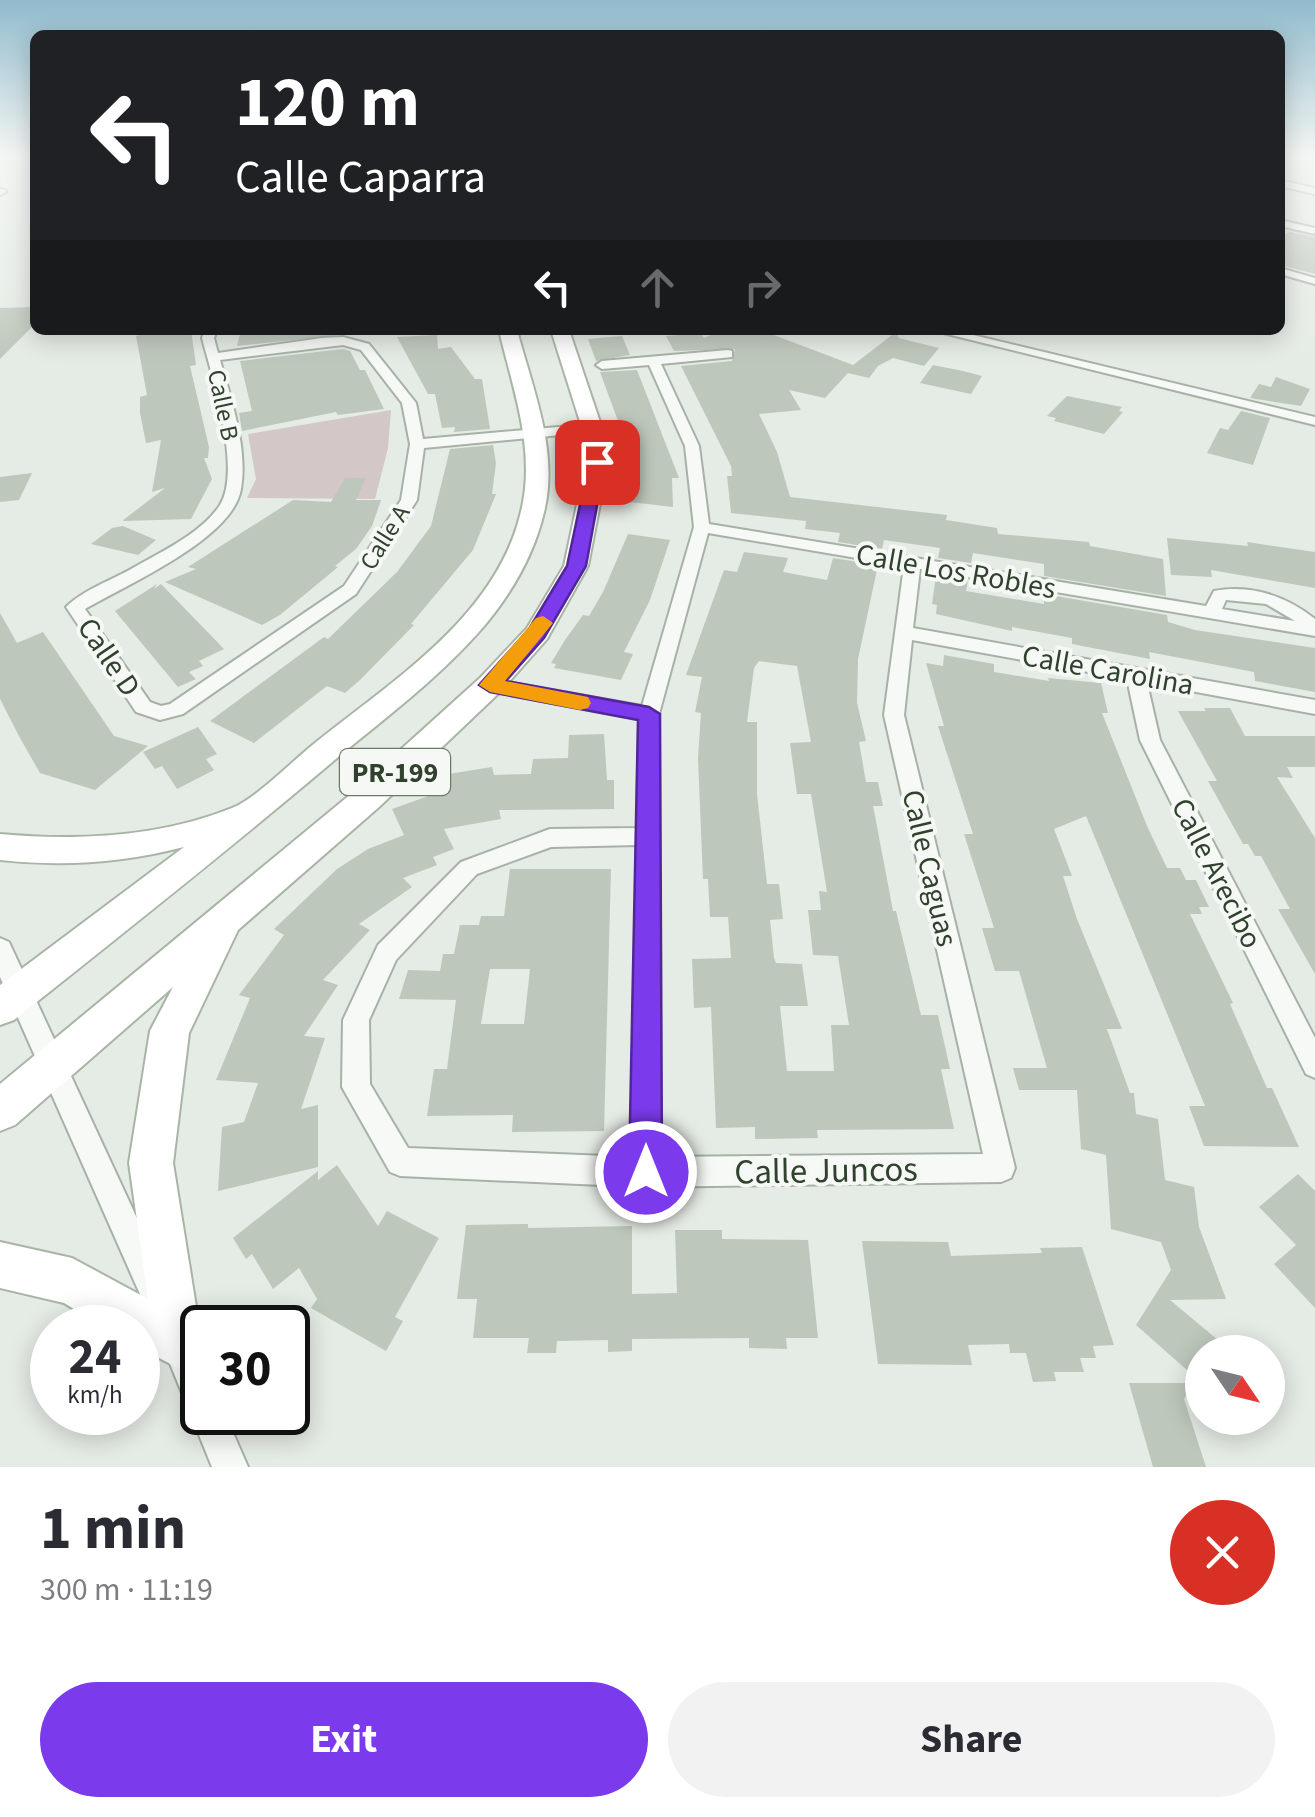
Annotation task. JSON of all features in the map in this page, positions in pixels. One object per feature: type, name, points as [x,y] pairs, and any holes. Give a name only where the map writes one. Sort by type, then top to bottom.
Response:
[{"type":"main road","name":"PR-199","points":[[18,1008],[430,663],[477,618],[508,580],[532,512],[540,466],[509,335]]},
{"type":"main road","name":"PR-199","points":[[0,1112],[226,922],[490,685],[537,633],[576,566],[597,462],[592,428],[562,335]]},
{"type":"main road","points":[[0,847],[52,854],[139,847],[249,816]]},
{"type":"main road","points":[[178,1344],[150,1163],[170,1032],[226,922]]},
{"type":"main road","points":[[0,1265],[72,1280],[178,1344]]},
{"type":"street","points":[[1289,224],[1315,232]]},
{"type":"street","points":[[1285,272],[1315,280]]},
{"type":"street","name":"Calle B","points":[[75,607],[203,531],[231,502],[236,461],[209,335]]},
{"type":"street","points":[[957,335],[1315,421]]},
{"type":"street","name":"Calle A","points":[[143,707],[160,712],[176,709],[350,590],[409,500],[418,444],[409,403],[365,347],[342,341],[322,342],[214,357]]},
{"type":"street","points":[[602,365],[728,354]]},
{"type":"street","points":[[646,1172],[649,714],[702,528],[692,446],[654,360]]},
{"type":"street","points":[[418,444],[592,428]]},
{"type":"street","name":"Calle Los Robles","points":[[702,528],[1315,629]]},
{"type":"street","name":"Calle Caguas","points":[[912,564],[894,715],[1001,1168]]},
{"type":"street","name":"Calle Los Robles","points":[[1211,613],[1220,596],[1248,593],[1286,603],[1315,629]]},
{"type":"street","name":"Calle D","points":[[75,607],[143,707]]},
{"type":"street","name":"Calle Carolina","points":[[902,632],[1315,706]]},
{"type":"street","name":"Calle Arecibo","points":[[1136,675],[1150,740],[1315,1065]]},
{"type":"street","points":[[490,685],[649,714]]},
{"type":"street","name":"Calle Juncos","points":[[646,836],[550,838],[469,868],[387,953],[356,1020],[356,1087],[400,1162],[646,1172],[1001,1168]]},
{"type":"street","points":[[0,949],[18,1008],[53,1065],[180,1349]]},
{"type":"street","points":[[217,1435],[230,1467]]},
{"type":"shaded area","points":[[391,410],[388,448],[375,499],[247,498],[256,479],[248,434]]},
{"type":"building","points":[[1285,234],[1315,237],[1315,274],[1285,266]]},
{"type":"building","points":[[30,307],[30,329],[0,359],[0,308]]},
{"type":"building","points":[[192,335],[196,365],[190,366],[209,447],[208,458],[204,458],[212,479],[191,519],[122,521],[165,488],[152,492],[161,440],[146,443],[140,397],[147,395],[136,336]]},
{"type":"building","points":[[240,335],[339,335],[237,346]]},
{"type":"building","points":[[437,335],[438,349],[451,347],[475,379],[482,379],[490,429],[454,432],[455,427],[442,428],[435,394],[428,394],[397,337]]},
{"type":"building","points":[[774,335],[853,365],[892,335],[939,348],[924,366],[893,358],[878,366],[869,378],[848,373],[825,398],[789,390],[801,410],[759,414],[777,452],[790,497],[947,515],[946,520],[997,528],[998,534],[1089,542],[1090,546],[1163,559],[1166,596],[1044,576],[1044,564],[973,553],[971,563],[938,558],[940,548],[884,540],[882,549],[838,542],[840,533],[805,529],[806,521],[731,513],[727,476],[732,476],[731,466],[681,366],[732,361],[735,349],[674,351],[666,336]]},
{"type":"building","points":[[622,336],[630,355],[596,361],[588,339]]},
{"type":"building","points":[[350,351],[360,370],[365,370],[384,409],[338,415],[336,412],[242,431],[239,413],[252,411],[240,361]]},
{"type":"building","points":[[933,365],[982,376],[971,394],[920,383]]},
{"type":"building","points":[[637,370],[679,478],[672,478],[673,507],[630,502],[635,467],[600,372]]},
{"type":"building","points":[[1276,377],[1310,389],[1301,406],[1250,398],[1259,384],[1271,387]]},
{"type":"building","points":[[1067,396],[1122,407],[1119,411],[1123,412],[1104,434],[1047,416]]},
{"type":"building","points":[[1241,411],[1270,418],[1253,465],[1207,453],[1220,428],[1228,430]]},
{"type":"building","points":[[493,445],[496,463],[492,494],[496,494],[473,550],[411,624],[414,625],[360,680],[345,693],[327,686],[254,743],[210,721],[324,637],[328,639],[397,572],[431,526],[450,449]]},
{"type":"building","points":[[32,473],[19,500],[0,502],[0,477]]},
{"type":"building","points":[[345,478],[366,478],[356,500],[381,500],[372,526],[356,549],[335,566],[338,567],[280,615],[262,625],[165,582],[196,569],[188,567],[293,500],[331,502]]},
{"type":"building","points":[[123,526],[156,540],[138,555],[91,544],[112,528]]},
{"type":"building","points":[[628,534],[670,540],[650,600],[624,652],[633,654],[621,680],[554,668],[556,664],[551,663],[565,640],[583,615],[589,616],[603,592]]},
{"type":"building","points":[[1167,538],[1248,546],[1247,542],[1315,552],[1315,588],[1211,570],[1212,577],[1171,575]]},
{"type":"building","points":[[744,552],[788,558],[783,572],[827,580],[833,558],[878,565],[858,659],[857,703],[866,741],[859,742],[866,782],[878,782],[883,806],[873,806],[893,911],[921,1015],[938,1015],[950,1069],[941,1069],[954,1129],[817,1130],[818,1138],[755,1139],[755,1127],[716,1128],[711,1007],[694,1008],[692,959],[731,958],[728,917],[710,917],[708,879],[703,879],[698,758],[701,713],[695,712],[702,677],[686,675],[724,570],[737,572]],"holes":[[[759,661],[797,666],[811,742],[790,743],[797,794],[811,794],[827,892],[819,891],[821,910],[808,910],[813,955],[838,956],[849,1025],[831,1025],[834,1071],[787,1071],[780,1006],[808,1006],[802,964],[776,963],[774,958],[770,920],[783,919],[779,884],[767,884],[757,794],[757,722],[747,722],[754,668]]]},
{"type":"building","points":[[936,576],[968,581],[966,591],[1044,604],[1044,594],[1167,615],[1168,622],[1195,630],[1315,648],[1315,692],[1255,681],[1254,672],[1149,652],[1150,659],[1072,644],[1072,638],[1012,627],[1012,631],[936,614],[937,605],[932,604]]},
{"type":"building","points":[[157,584],[154,589],[161,584],[224,649],[199,661],[203,666],[189,672],[196,679],[178,687],[115,611]]},
{"type":"building","points":[[0,613],[17,643],[43,632],[114,736],[148,746],[95,790],[40,773],[20,738],[0,699]]},
{"type":"building","points":[[944,655],[994,664],[994,672],[1049,681],[1048,678],[1101,683],[1108,713],[1102,713],[1147,826],[1167,868],[1180,868],[1186,880],[1196,880],[1209,907],[1199,907],[1202,914],[1190,914],[1233,1003],[1230,1004],[1267,1088],[1272,1088],[1299,1147],[1204,1146],[1189,1106],[1205,1106],[1086,816],[1054,829],[1072,876],[1063,876],[1077,919],[1122,1029],[1107,1029],[1130,1093],[1134,1093],[1136,1114],[1158,1119],[1165,1180],[1194,1187],[1199,1227],[1226,1299],[1170,1300],[1212,1335],[1185,1335],[1185,1368],[1136,1325],[1171,1270],[1161,1242],[1111,1229],[1106,1155],[1081,1149],[1077,1090],[1019,1090],[1013,1068],[1047,1068],[1019,971],[995,971],[982,928],[994,928],[964,834],[973,834],[938,726],[944,726],[926,663],[943,666]]},
{"type":"building","points":[[1204,708],[1230,708],[1245,736],[1315,736],[1315,767],[1287,767],[1293,778],[1277,777],[1315,838],[1315,974],[1278,909],[1290,909],[1261,856],[1255,856],[1248,844],[1243,844],[1208,781],[1217,781],[1178,711],[1206,711]]},
{"type":"building","points":[[198,727],[217,754],[206,759],[214,770],[177,789],[162,766],[155,769],[143,752]]},
{"type":"building","points":[[604,734],[607,780],[614,780],[614,809],[499,810],[501,819],[444,829],[454,849],[433,857],[437,865],[403,878],[412,887],[359,924],[370,930],[323,980],[338,985],[304,1036],[325,1038],[301,1109],[318,1105],[318,1167],[218,1191],[222,1127],[244,1122],[258,1083],[216,1080],[250,998],[239,995],[284,935],[274,929],[337,869],[368,849],[404,835],[392,809],[451,788],[449,774],[492,767],[494,775],[531,774],[533,759],[568,758],[569,735]]},
{"type":"building","points":[[510,869],[611,869],[604,1131],[512,1132],[513,1115],[427,1116],[434,1069],[447,1069],[456,1000],[399,999],[408,970],[440,971],[443,954],[454,954],[460,925],[479,925],[481,916],[504,916]],"holes":[[[490,969],[530,969],[524,1024],[481,1024]]]},
{"type":"building","points":[[337,1165],[378,1226],[387,1211],[439,1238],[395,1317],[403,1321],[386,1351],[311,1308],[317,1299],[299,1268],[273,1289],[252,1254],[246,1259],[233,1238],[318,1171],[318,1180]]},
{"type":"building","points":[[1298,1174],[1315,1191],[1315,1308],[1274,1264],[1296,1245],[1259,1207]]},
{"type":"building","points":[[528,1224],[528,1228],[632,1226],[632,1294],[677,1293],[675,1230],[722,1230],[722,1239],[808,1240],[818,1338],[786,1338],[787,1349],[749,1348],[749,1338],[632,1339],[632,1351],[608,1352],[608,1340],[557,1341],[556,1353],[527,1353],[529,1338],[473,1338],[477,1299],[457,1299],[466,1225]]},
{"type":"building","points":[[862,1241],[948,1242],[951,1256],[1042,1253],[1040,1248],[1082,1247],[1114,1345],[1093,1346],[1096,1358],[1080,1358],[1084,1372],[1054,1372],[1056,1381],[1033,1382],[1026,1353],[1010,1353],[1009,1344],[968,1345],[972,1365],[878,1364]]},
{"type":"building","points":[[1129,1383],[1185,1383],[1185,1435],[1196,1435],[1206,1467],[1153,1467]]},
{"type":"slow traffic","points":[[543,623],[490,685],[580,703]]},
{"type":"route","points":[[597,462],[576,566],[537,633],[490,685],[649,714],[646,1172]]}]
